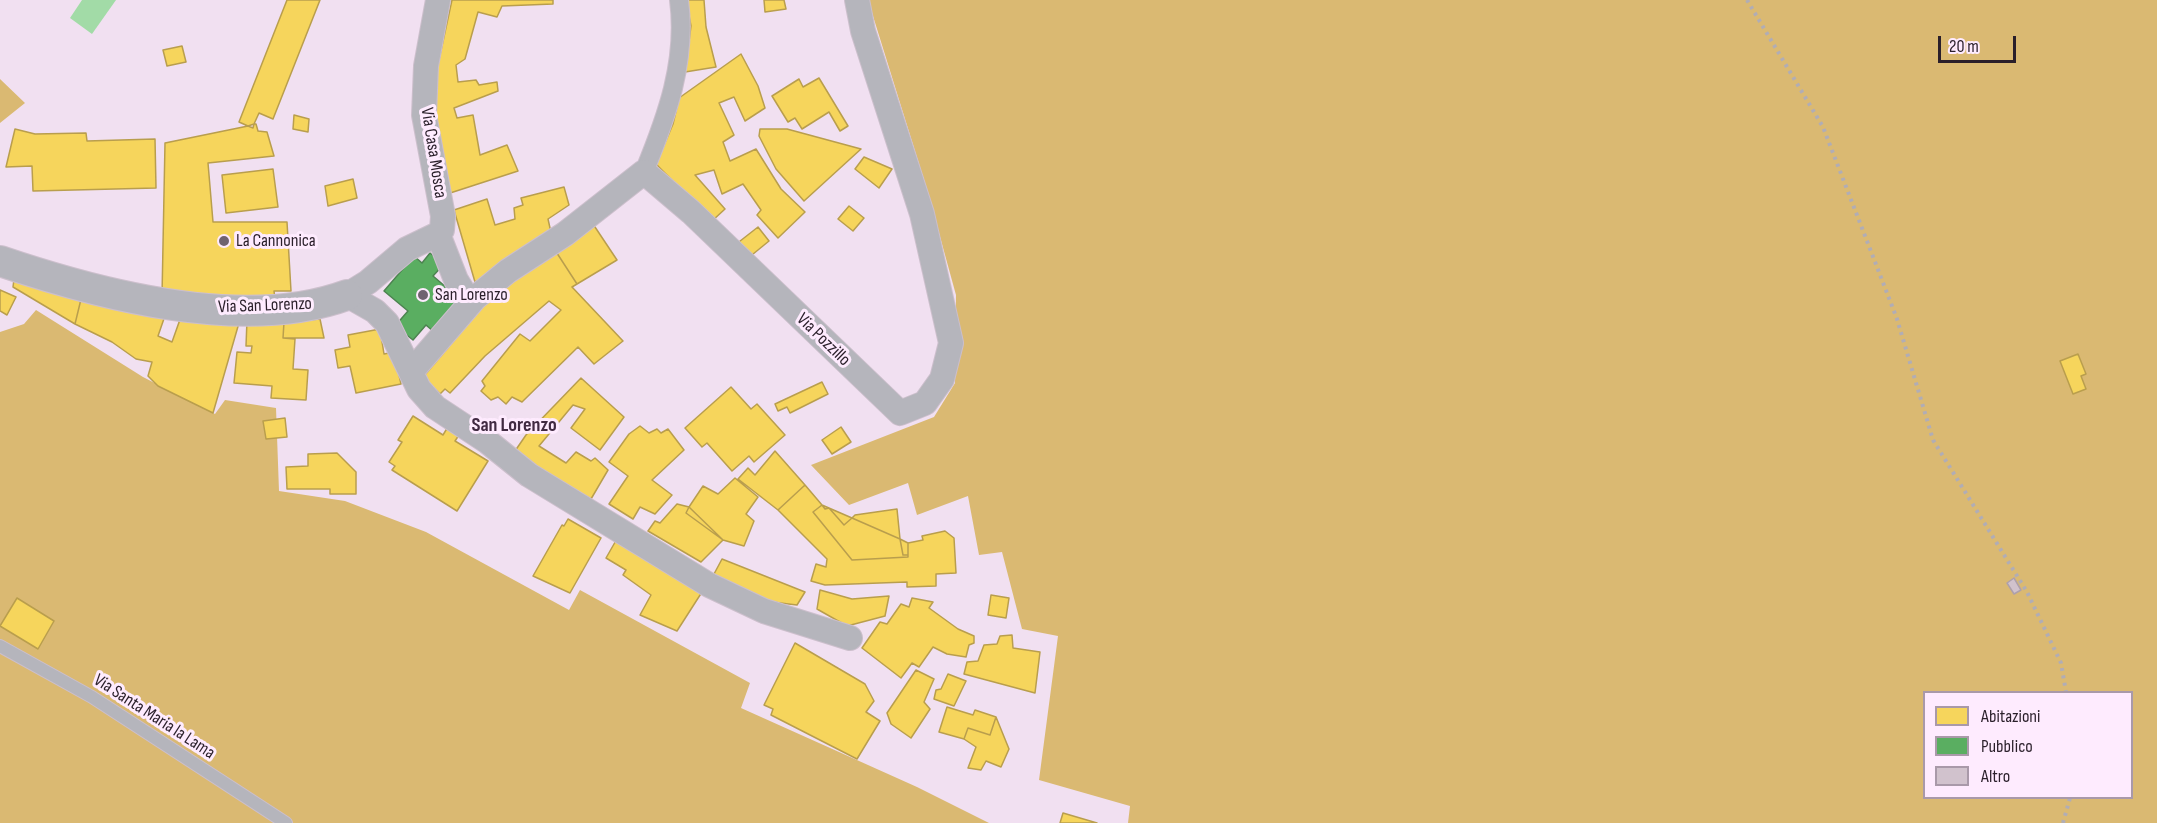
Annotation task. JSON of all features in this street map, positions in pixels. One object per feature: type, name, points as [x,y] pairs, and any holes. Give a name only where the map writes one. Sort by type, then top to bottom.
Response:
[{"type":"street","name":"Via Casa Mosca","points":[[438,0],[426,66],[423,115],[443,216],[442,230],[438,234]]},
{"type":"street","points":[[411,372],[470,303],[508,271],[565,234],[644,172],[675,87],[683,27],[679,0]]},
{"type":"street","name":"Via Pozzillo","points":[[644,172],[691,212],[900,413],[925,403],[942,379],[951,343],[922,214],[863,31],[857,0]]},
{"type":"street","name":"Via San Lorenzo","points":[[0,261],[128,297],[191,307],[281,309],[323,304],[347,295],[368,282],[407,249],[438,234]]},
{"type":"street","points":[[438,234],[456,280],[470,303]]},
{"type":"street","points":[[347,295],[375,311],[387,323],[419,389],[435,406],[488,442],[529,475],[709,585],[764,611],[850,638]]},
{"type":"lane","name":"Via Santa Maria la Lama","points":[[0,646],[92,698],[286,823]]},
{"type":"path","points":[[1747,0],[1823,126],[1897,319],[1933,440],[2027,592],[2061,663],[2066,691]]},
{"type":"path","points":[[2064,823],[2070,799]]},
{"type":"shaded area","points":[[82,0],[116,0],[92,34],[70,18]]},
{"type":"shaded area","points":[[868,0],[2157,0],[2157,823],[1128,823],[1130,806],[1039,780],[1058,636],[1022,629],[1002,552],[979,555],[968,496],[917,515],[908,483],[849,505],[811,465],[934,417],[955,383],[956,295],[928,193]]},
{"type":"shaded area","points":[[0,79],[25,103],[0,123]]},
{"type":"shaded area","points":[[36,310],[143,377],[215,414],[225,400],[276,408],[279,491],[345,501],[426,532],[569,610],[580,590],[750,683],[741,708],[917,787],[989,823],[0,823],[0,332],[24,324]]},
{"type":"building: Abitazioni","points":[[287,0],[320,0],[273,119],[259,113],[254,124],[248,126],[239,122]]},
{"type":"building: Abitazioni","points":[[452,0],[553,0],[553,4],[502,6],[497,17],[478,12],[465,59],[456,65],[458,82],[476,80],[479,85],[497,82],[498,91],[454,108],[457,118],[473,115],[480,155],[507,145],[518,171],[444,195],[428,110]]},
{"type":"building: Abitazioni","points":[[686,0],[704,0],[706,27],[716,67],[685,72],[691,26]]},
{"type":"building: Abitazioni","points":[[764,0],[784,0],[786,9],[765,12]]},
{"type":"building: Abitazioni","points":[[182,46],[186,62],[167,66],[163,50]]},
{"type":"building: Abitazioni","points":[[741,54],[758,86],[765,108],[745,121],[734,97],[719,103],[734,135],[723,142],[730,161],[756,149],[781,189],[805,212],[778,238],[757,215],[761,210],[743,184],[722,194],[714,170],[695,175],[725,209],[712,221],[656,164],[673,124],[679,98]]},
{"type":"building: Abitazioni","points":[[819,78],[848,126],[840,131],[829,112],[802,129],[795,118],[788,122],[772,96],[799,79],[803,87]]},
{"type":"building: Abitazioni","points":[[294,115],[309,119],[308,132],[293,129]]},
{"type":"building: Abitazioni","points":[[254,124],[258,131],[267,132],[274,156],[208,163],[213,222],[287,222],[291,291],[274,291],[275,299],[162,296],[165,143],[248,126],[253,128]]},
{"type":"building: Abitazioni","points":[[15,129],[35,134],[86,133],[87,141],[155,139],[156,188],[33,191],[32,166],[6,167]]},
{"type":"building: Abitazioni","points":[[760,129],[787,129],[861,149],[804,201],[776,169],[759,136]]},
{"type":"building: Abitazioni","points":[[864,157],[892,169],[879,188],[855,169]]},
{"type":"building: Abitazioni","points":[[273,169],[278,207],[226,213],[222,175]]},
{"type":"building: Abitazioni","points":[[353,179],[357,198],[328,206],[325,186]]},
{"type":"building: Abitazioni","points":[[564,187],[569,205],[548,219],[552,237],[501,270],[475,282],[454,210],[487,199],[495,225],[515,219],[514,208],[523,205],[521,198]]},
{"type":"building: Abitazioni","points":[[849,206],[864,218],[853,231],[838,219]]},
{"type":"building: Abitazioni","points":[[591,221],[617,260],[577,284],[553,247]]},
{"type":"building: Abitazioni","points":[[758,227],[769,241],[747,259],[735,245]]},
{"type":"building: Abitazioni","points":[[553,247],[577,284],[572,287],[623,341],[594,364],[578,347],[522,402],[512,397],[506,404],[498,397],[491,400],[481,391],[485,386],[482,381],[520,334],[530,341],[561,310],[549,301],[485,356],[450,393],[445,389],[440,394],[423,377],[501,285]]},
{"type":"building: Abitazioni","points":[[14,279],[82,295],[75,324],[13,287]]},
{"type":"building: Abitazioni","points":[[0,290],[16,297],[7,315],[0,311]]},
{"type":"building: Abitazioni","points":[[82,295],[168,307],[158,336],[172,342],[183,311],[241,316],[213,413],[158,386],[148,376],[152,362],[136,359],[112,342],[75,324]]},
{"type":"building: Abitazioni","points":[[320,319],[324,338],[283,338],[284,322]]},
{"type":"building: Abitazioni","points":[[247,320],[284,322],[283,338],[295,339],[293,369],[308,370],[306,400],[271,398],[272,386],[234,383],[237,352],[251,353],[252,346],[246,346]]},
{"type":"building: Abitazioni","points":[[380,329],[384,354],[394,352],[401,384],[356,393],[350,366],[338,368],[335,350],[350,347],[348,335]]},
{"type":"building: Abitazioni","points":[[2078,354],[2086,374],[2081,376],[2086,389],[2073,394],[2060,361]]},
{"type":"building: Abitazioni","points":[[581,378],[624,417],[600,450],[571,428],[585,409],[573,405],[539,446],[566,463],[576,452],[591,461],[595,458],[608,470],[591,499],[561,483],[515,451],[526,435]]},
{"type":"building: Abitazioni","points":[[822,382],[828,394],[790,413],[787,407],[778,411],[775,404]]},
{"type":"building: Abitazioni","points":[[731,387],[751,409],[757,404],[785,435],[754,462],[749,456],[732,471],[707,443],[702,447],[685,428]]},
{"type":"building: Abitazioni","points":[[413,416],[443,435],[449,425],[461,432],[455,441],[488,461],[457,511],[392,470],[395,466],[389,462],[402,442],[398,440]]},
{"type":"building: Abitazioni","points":[[285,418],[287,437],[266,439],[263,421]]},
{"type":"building: Abitazioni","points":[[640,426],[649,433],[657,429],[661,433],[668,429],[684,450],[652,480],[672,495],[655,514],[640,507],[633,519],[609,504],[628,476],[609,462],[629,434]]},
{"type":"building: Abitazioni","points":[[841,427],[851,442],[832,454],[822,440]]},
{"type":"building: Abitazioni","points":[[775,451],[805,485],[778,510],[738,479],[748,468],[755,475]]},
{"type":"building: Abitazioni","points":[[337,453],[356,472],[356,494],[330,494],[330,489],[287,489],[286,467],[308,466],[308,454]]},
{"type":"building: Abitazioni","points":[[735,478],[758,497],[746,514],[754,521],[744,546],[723,540],[689,507],[703,486],[718,494]]},
{"type":"building: Abitazioni","points":[[805,485],[822,505],[813,512],[852,560],[908,557],[908,543],[923,540],[922,536],[945,531],[954,538],[956,573],[936,574],[936,586],[907,587],[907,582],[825,585],[811,581],[816,564],[826,567],[827,559],[778,510]]},
{"type":"building: Abitazioni","points":[[677,504],[689,507],[686,513],[723,540],[701,562],[648,531],[655,521],[660,523]]},
{"type":"building: Abitazioni","points":[[822,505],[825,509],[829,508],[844,525],[852,518],[900,539],[903,555],[908,555],[908,557],[852,560],[813,512]]},
{"type":"building: Abitazioni","points":[[689,507],[723,540],[686,513]]},
{"type":"building: Abitazioni","points":[[829,508],[852,518],[844,525]]},
{"type":"building: Abitazioni","points":[[897,509],[900,539],[852,518],[855,515]]},
{"type":"building: Abitazioni","points":[[568,519],[601,538],[570,593],[533,576],[562,525],[564,526]]},
{"type":"building: Abitazioni","points":[[618,537],[702,592],[677,631],[640,615],[651,595],[623,575],[626,570],[606,558]]},
{"type":"building: Abitazioni","points":[[900,539],[908,543],[908,555],[903,555]]},
{"type":"building: Abitazioni","points":[[722,559],[805,592],[797,605],[764,601],[736,589],[714,574]]},
{"type":"building: Abitazioni","points":[[820,590],[852,599],[889,596],[885,616],[847,626],[817,609]]},
{"type":"building: Abitazioni","points":[[991,595],[1009,598],[1006,618],[988,615]]},
{"type":"building: Abitazioni","points":[[17,598],[54,621],[38,649],[0,626]]},
{"type":"building: Abitazioni","points":[[912,598],[933,602],[929,608],[958,629],[974,636],[974,643],[969,645],[966,657],[947,654],[933,647],[919,667],[912,663],[901,678],[862,648],[880,622],[887,624],[901,604],[909,607]]},
{"type":"building: Abitazioni","points":[[1012,635],[1013,648],[1040,652],[1035,693],[964,674],[967,662],[978,661],[984,645],[997,644],[1000,636]]},
{"type":"building: Abitazioni","points":[[795,643],[865,684],[874,701],[866,712],[880,721],[857,759],[771,715],[773,709],[764,705]]},
{"type":"building: Abitazioni","points":[[916,670],[934,679],[924,702],[930,709],[911,738],[891,724],[887,713]]},
{"type":"building: Abitazioni","points":[[948,674],[966,681],[954,706],[934,699],[936,690],[941,689]]},
{"type":"building: Abitazioni","points":[[947,707],[973,715],[975,710],[996,717],[990,735],[968,728],[964,739],[939,732]]},
{"type":"building: Abitazioni","points":[[996,717],[1009,749],[1001,767],[986,761],[981,770],[968,768],[976,747],[964,739],[968,728],[990,735]]},
{"type":"building: Abitazioni","points":[[1063,813],[1097,823],[1060,823]]},
{"type":"building: Pubblico","name":"San Lorenzo","points":[[430,253],[444,264],[433,276],[461,300],[434,332],[426,325],[413,340],[395,326],[408,311],[384,291],[414,256],[422,263]]},
{"type":"building: Altro","points":[[2014,578],[2021,590],[2014,594],[2007,583]]},
{"type":"place","name":"La Cannonica","points":[[224,241]]},
{"type":"place","name":"San Lorenzo","points":[[423,295]]},
{"type":"district","name":"San Lorenzo","points":[[514,426]]}]
